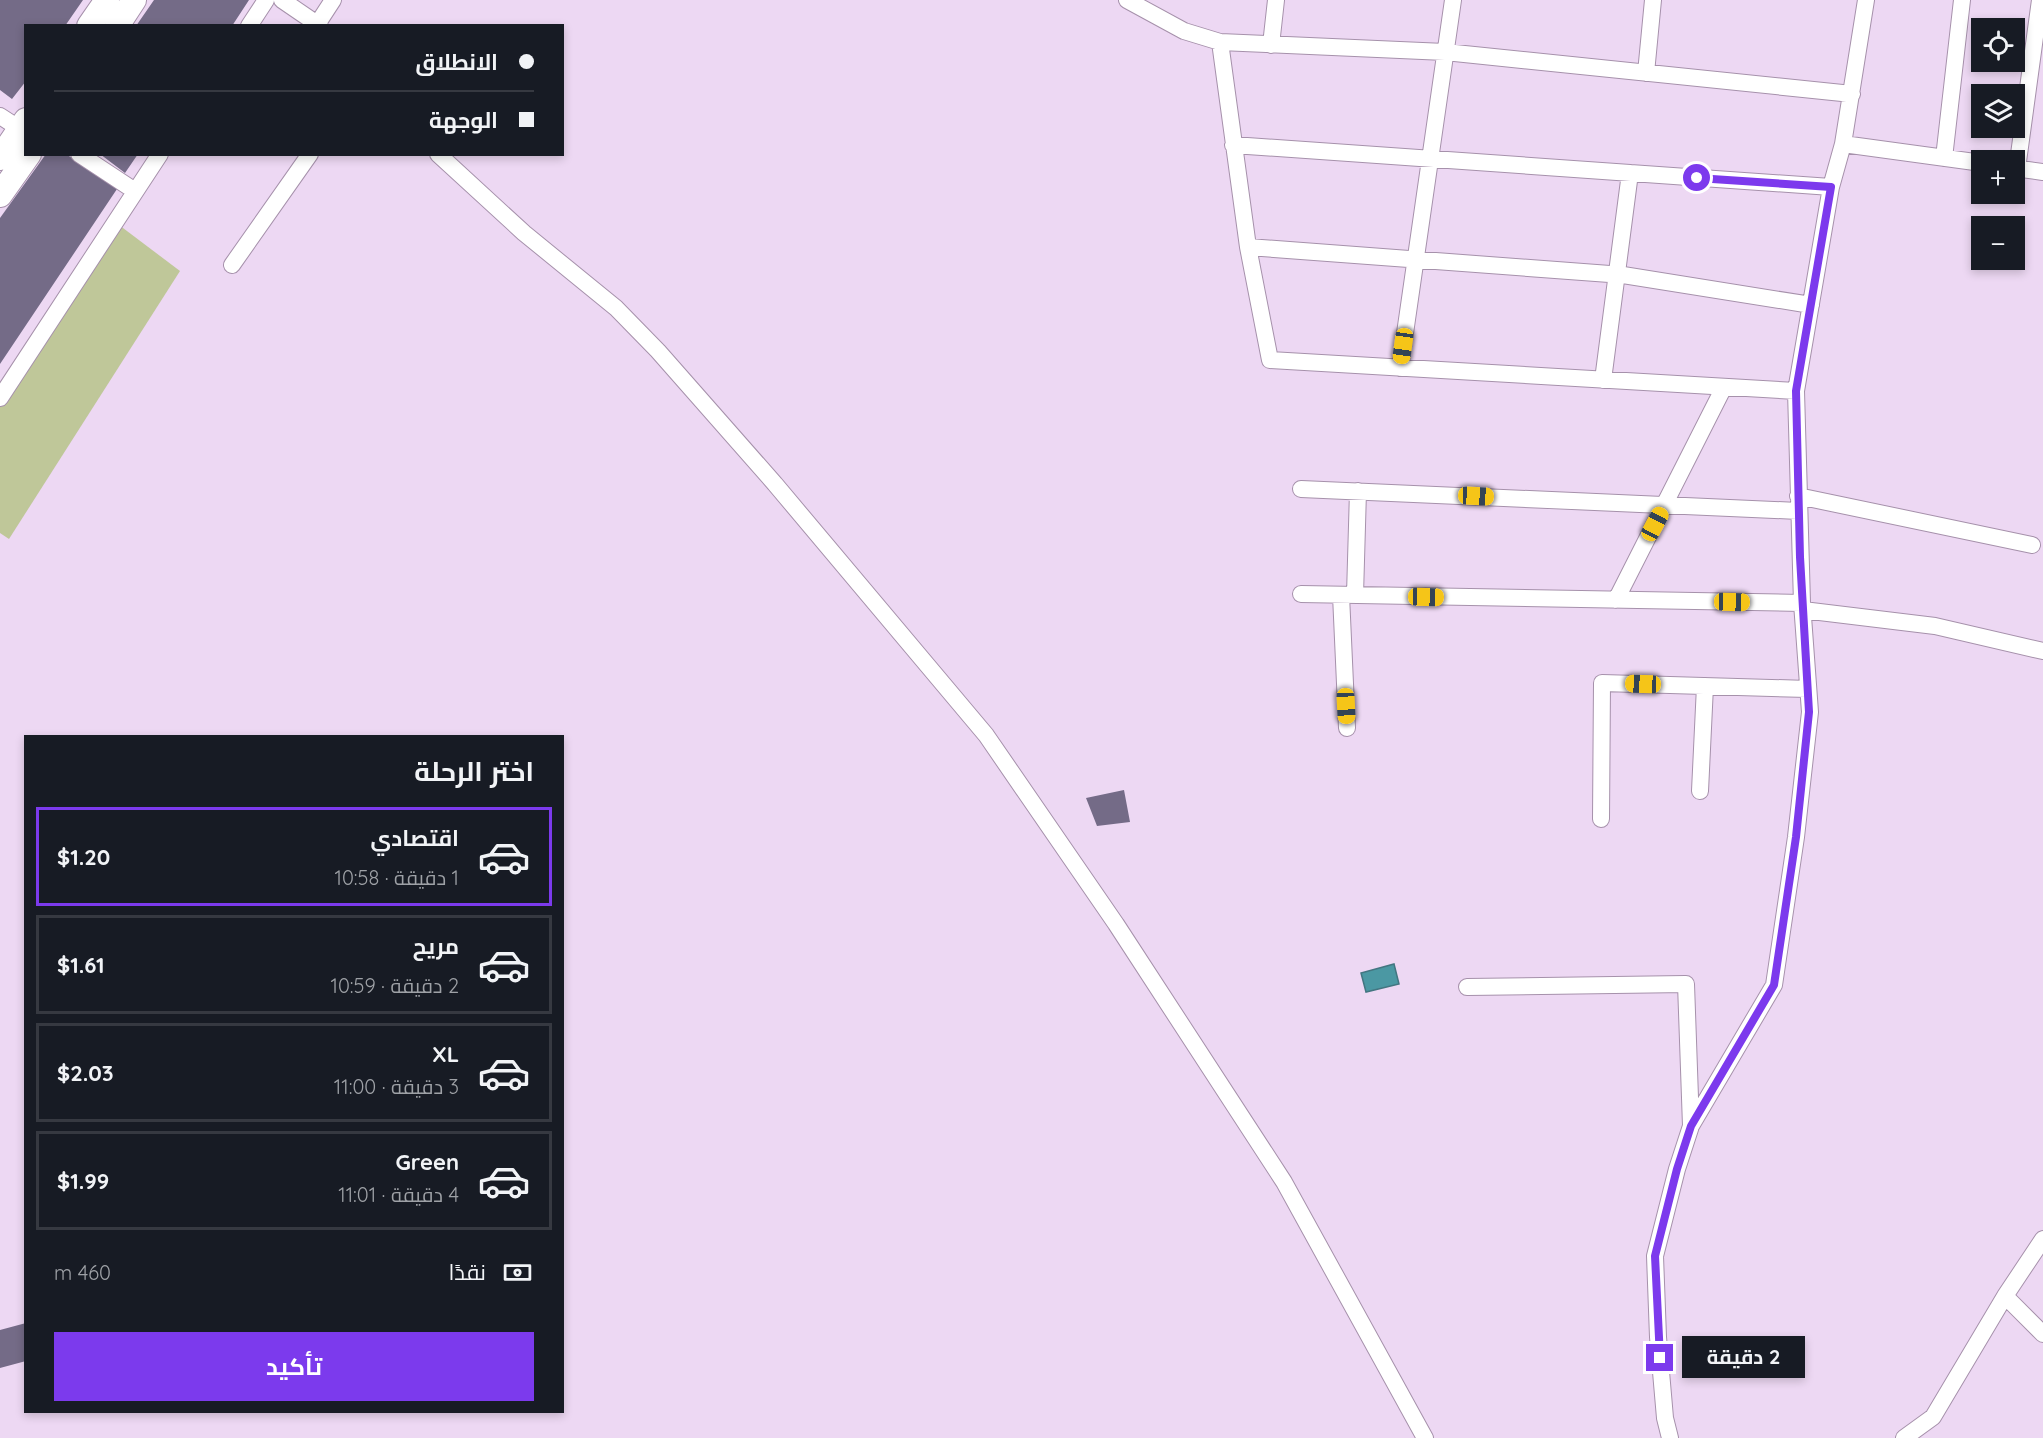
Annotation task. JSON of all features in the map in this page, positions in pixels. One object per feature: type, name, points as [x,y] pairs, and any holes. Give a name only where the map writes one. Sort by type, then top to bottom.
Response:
[{"type":"main road","points":[[90,24],[107,0]]},
{"type":"main road","points":[[118,24],[134,0]]},
{"type":"main road","points":[[0,158],[18,123]]},
{"type":"main road","points":[[0,195],[28,156]]},
{"type":"street","points":[[250,24],[266,0]]},
{"type":"street","points":[[282,0],[319,24],[333,0]]},
{"type":"street","points":[[1127,0],[1184,31],[1220,42],[1445,52],[1852,94]]},
{"type":"street","points":[[1271,45],[1276,0]]},
{"type":"street","points":[[1400,368],[1453,0]]},
{"type":"street","points":[[1646,73],[1653,0]]},
{"type":"street","points":[[1670,1438],[1665,1418],[1658,1337],[1655,1256],[1677,1169],[1691,1126],[1774,985],[1796,837],[1809,712],[1802,607],[1796,391],[1831,187],[1852,94],[1866,0]]},
{"type":"street","points":[[1944,158],[1962,0]]},
{"type":"street","points":[[2019,150],[2040,0]]},
{"type":"street","points":[[1220,42],[1248,247],[1270,360],[1796,391]]},
{"type":"street","points":[[1842,144],[1971,162]]},
{"type":"street","points":[[1233,145],[1831,187]]},
{"type":"street","points":[[82,156],[135,191]]},
{"type":"street","points":[[0,398],[159,156]]},
{"type":"street","points":[[232,265],[308,156]]},
{"type":"street","points":[[440,156],[524,233],[616,308],[658,351],[775,484],[986,735],[1116,924],[1284,1182],[1425,1438]]},
{"type":"street","points":[[2025,169],[2043,172]]},
{"type":"street","points":[[1603,380],[1630,173]]},
{"type":"street","points":[[1248,247],[1617,274],[1811,305]]},
{"type":"street","points":[[1616,600],[1724,387]]},
{"type":"street","points":[[1301,489],[1665,505],[1798,503],[2032,545]]},
{"type":"street","points":[[1347,728],[1348,595],[1358,491]]},
{"type":"street","points":[[1301,594],[1616,600],[1802,607],[1935,626],[2043,651]]},
{"type":"street","points":[[1601,819],[1602,683],[1808,689]]},
{"type":"street","points":[[1700,791],[1705,686]]},
{"type":"street","points":[[1467,987],[1686,984],[1691,1126]]},
{"type":"street","points":[[1904,1438],[1933,1417],[2005,1296],[2043,1239]]},
{"type":"street","points":[[2005,1296],[2043,1334]]},
{"type":"shaded area","points":[[119,225],[180,271],[9,539],[0,533],[0,401]]},
{"type":"shaded area","points":[[1394,964],[1399,984],[1366,992],[1361,973]]},
{"type":"building","points":[[0,0],[83,0],[66,24],[24,24],[24,84],[12,99],[0,90]]},
{"type":"building","points":[[154,0],[249,0],[233,24],[137,24]]},
{"type":"building","points":[[45,156],[69,156],[117,189],[0,364],[0,218]]},
{"type":"building","points":[[103,156],[137,156],[125,173]]},
{"type":"building","points":[[1124,790],[1130,822],[1097,826],[1086,798]]},
{"type":"building","points":[[24,1324],[24,1362],[0,1368],[0,1330]]},
{"type":"route","points":[[1660,1358],[1655,1256],[1677,1169],[1691,1126],[1774,985],[1778,963],[1796,837],[1809,712],[1798,511],[1796,391],[1831,187],[1697,178]]}]
